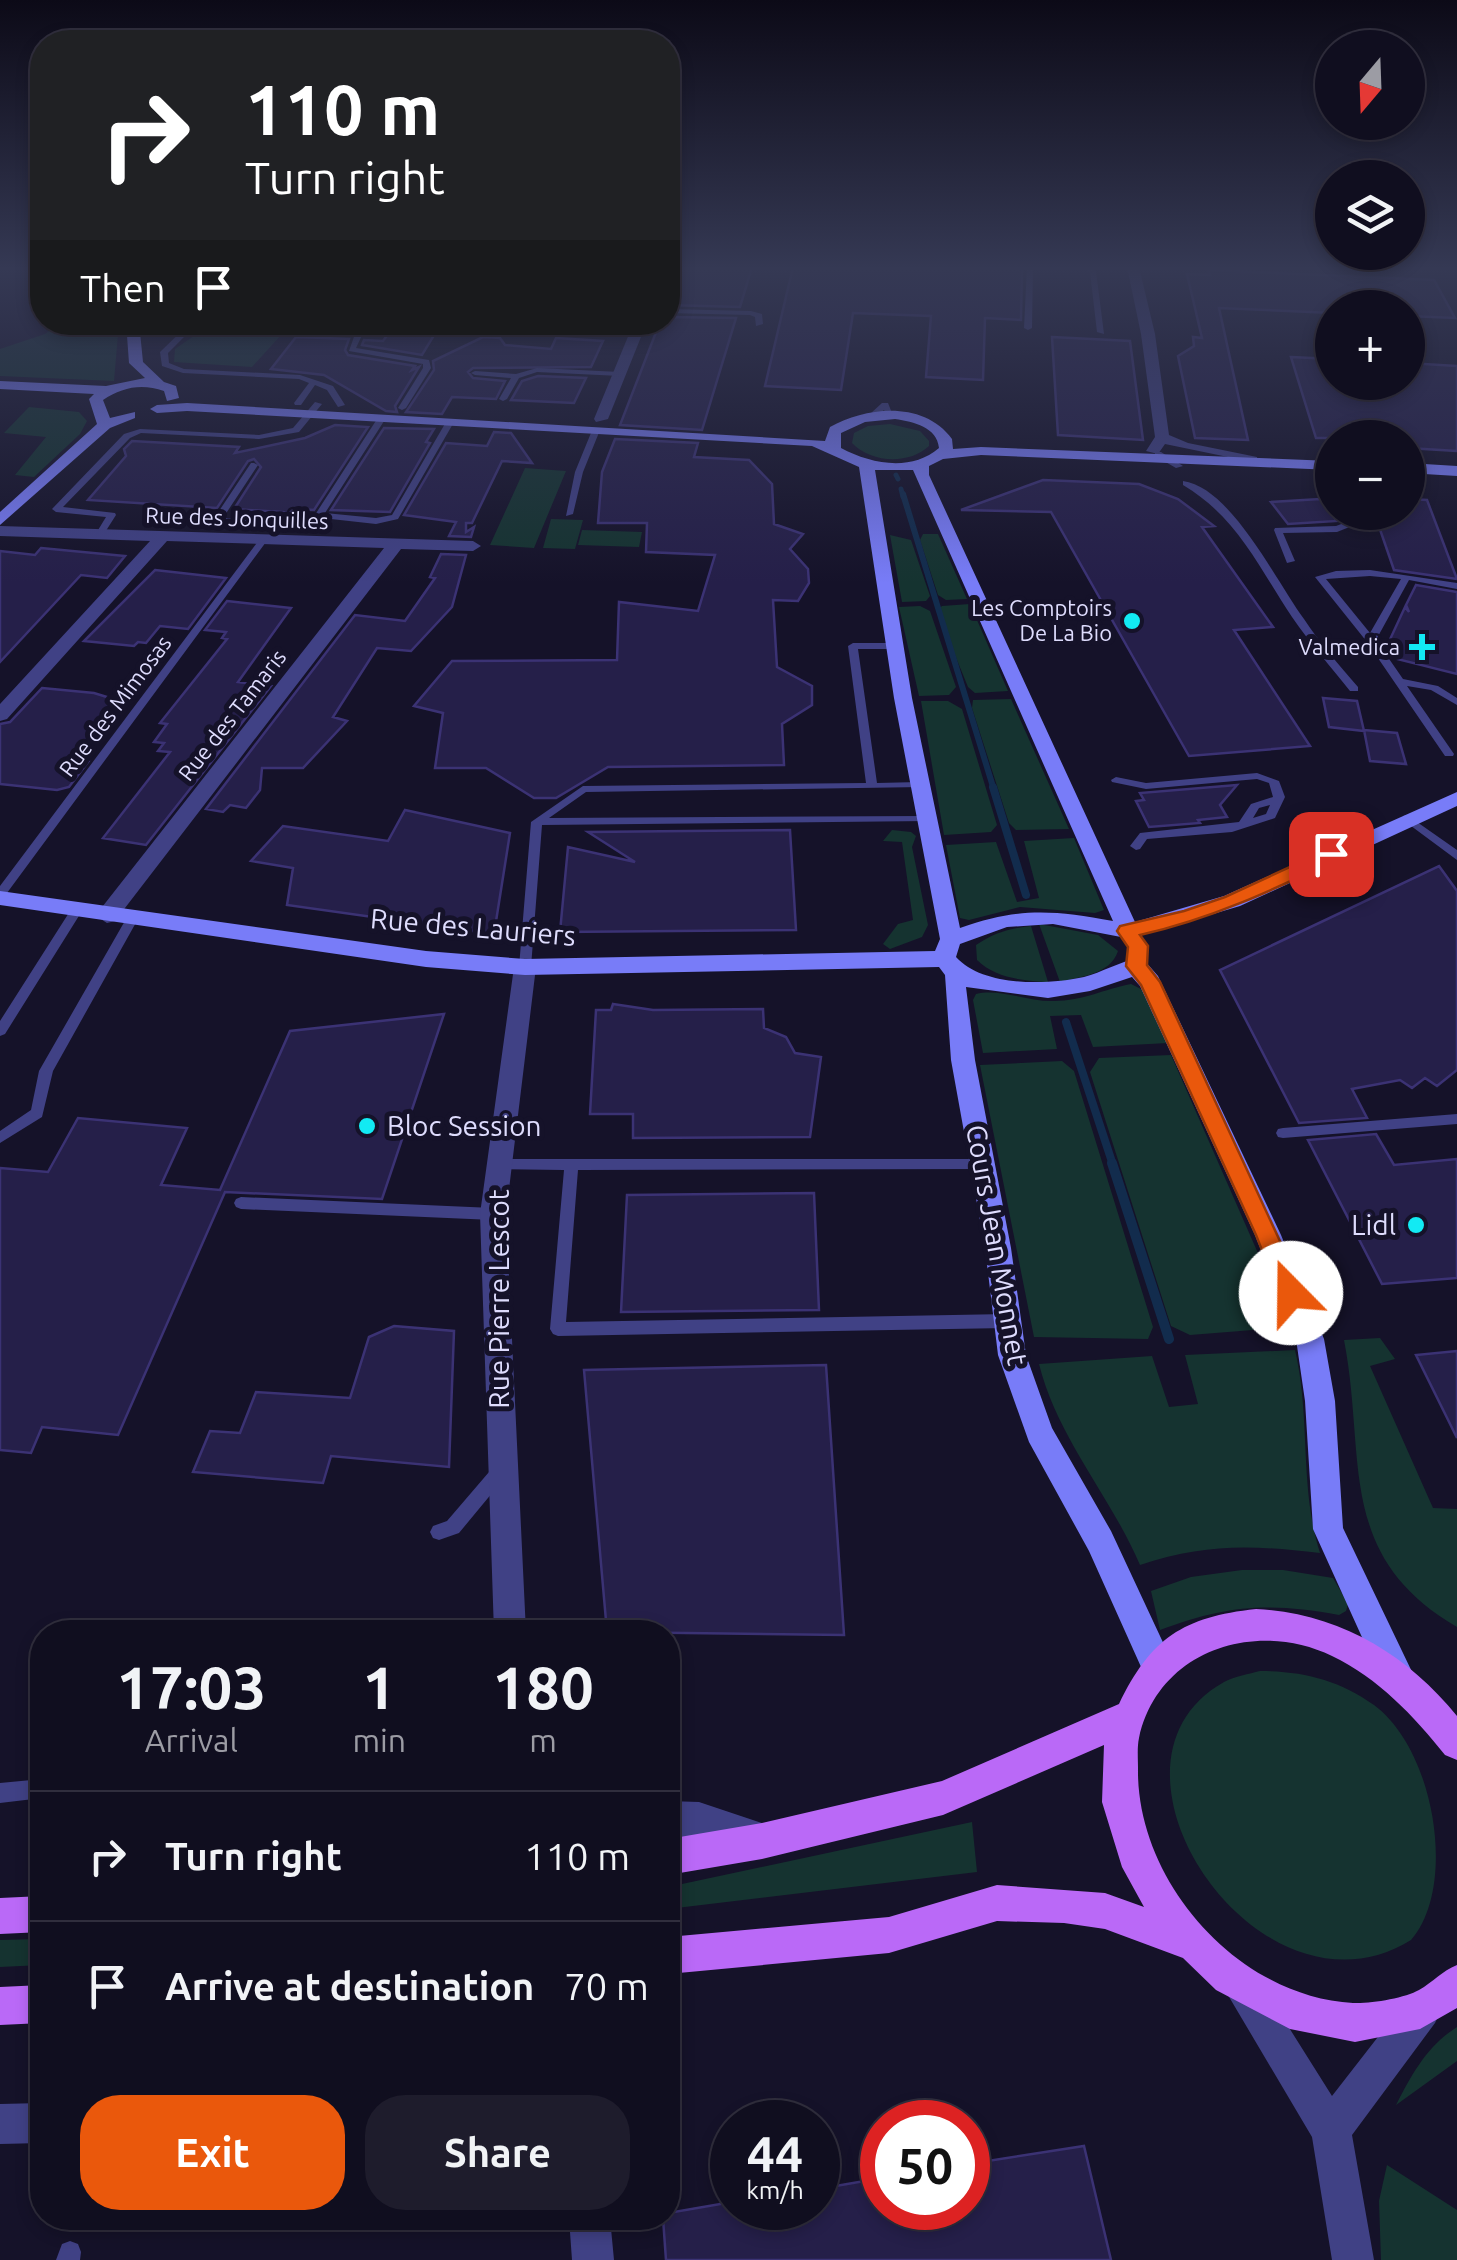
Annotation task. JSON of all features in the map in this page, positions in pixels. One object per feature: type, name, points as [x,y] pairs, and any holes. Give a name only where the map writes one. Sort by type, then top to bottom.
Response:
[{"type":"main road","points":[[0,520],[101,413],[128,372]]},
{"type":"main road","points":[[146,372],[171,390],[172,398]]},
{"type":"main road","points":[[0,386],[114,388],[159,384]]},
{"type":"main road","points":[[0,396],[130,415],[187,407],[402,408],[813,442],[834,447],[866,464],[921,464],[941,455],[981,451],[1165,453]]},
{"type":"main road","points":[[156,409],[172,398],[450,422],[836,430],[874,416],[890,416],[924,422],[944,435],[1315,464]]},
{"type":"main road","points":[[834,447],[831,438],[836,430]]},
{"type":"main road","points":[[941,455],[946,448],[944,435]]},
{"type":"main road","name":"Cours Jean Monnet","points":[[866,464],[918,785],[951,957],[1012,1355],[1040,1433],[1100,1541],[1158,1666]]},
{"type":"main road","points":[[921,464],[921,475],[976,601],[1127,931],[1138,946],[1136,966],[1150,982],[1268,1235],[1310,1340],[1320,1401],[1328,1529],[1397,1676]]},
{"type":"main road","points":[[1425,469],[1457,471]]},
{"type":"main road","points":[[1136,966],[1089,986],[1055,992],[1015,988],[951,957],[1005,920],[1053,917],[1127,931],[1188,917],[1232,902],[1457,798]]},
{"type":"main road","name":"Rue des Lauriers","points":[[0,896],[132,920],[426,959],[525,967],[951,957]]},
{"type":"main road","points":[[1457,1744],[1442,1703],[1333,1639],[1268,1625],[1236,1626],[1207,1634],[1180,1648],[1158,1666],[1140,1690],[1126,1718],[1119,1752],[1118,1789],[1125,1828],[1139,1866],[1160,1904],[1188,1940],[1241,1986],[1290,2010],[1342,2022],[1384,2021],[1422,2010],[1457,1984]]},
{"type":"main road","points":[[680,1854],[762,1841],[944,1798],[1126,1718]]},
{"type":"main road","points":[[680,1955],[889,1934],[998,1903],[1105,1911],[1188,1940]]},
{"type":"main road","points":[[0,1916],[30,1915]]},
{"type":"main road","points":[[0,2006],[30,2005]]},
{"type":"street","points":[[1153,372],[1165,453]]},
{"type":"street","points":[[598,425],[620,374]]},
{"type":"street","name":"Rue des Jonquilles","points":[[0,531],[473,546]]},
{"type":"street","points":[[0,716],[162,538]]},
{"type":"street","name":"Rue des Tamaris","points":[[107,916],[396,544]]},
{"type":"street","name":"Rue Pierre Lescot","points":[[509,1620],[493,1214],[525,967]]},
{"type":"street","points":[[680,1819],[699,1820],[762,1841]]},
{"type":"street","points":[[1241,1986],[1331,2130],[1352,2237],[1352,2260]]},
{"type":"street","points":[[1331,2130],[1422,2010]]},
{"type":"street","points":[[0,2124],[30,2123]]},
{"type":"street","points":[[591,2230],[593,2260]]},
{"type":"lane","points":[[212,372],[300,377],[330,388],[342,405]]},
{"type":"lane","points":[[402,408],[424,372]]},
{"type":"lane","points":[[476,374],[516,376],[528,372]]},
{"type":"lane","points":[[588,372],[620,374]]},
{"type":"lane","points":[[503,399],[516,376]]},
{"type":"lane","points":[[99,536],[112,515],[56,509],[127,436],[140,431],[260,437],[296,430],[309,407],[314,382]]},
{"type":"lane","points":[[254,465],[217,520],[314,524],[382,418]]},
{"type":"lane","points":[[320,514],[376,521],[396,517],[450,422]]},
{"type":"lane","points":[[570,514],[579,472],[598,425]]},
{"type":"lane","points":[[1186,483],[1208,494],[1231,515],[1300,621],[1354,690]]},
{"type":"lane","points":[[1290,561],[1278,530],[1315,529]]},
{"type":"lane","name":"Rue des Mimosas","points":[[0,896],[262,542]]},
{"type":"lane","points":[[1449,754],[1370,640],[1320,577],[1338,572],[1457,586]]},
{"type":"lane","points":[[1370,640],[1406,578]]},
{"type":"lane","points":[[872,786],[853,646],[895,646]]},
{"type":"lane","points":[[1398,681],[1434,688],[1457,702]]},
{"type":"lane","points":[[1116,780],[1146,786],[1257,776],[1274,781],[1278,799],[1254,806],[1243,824],[1144,836],[1136,846]]},
{"type":"lane","points":[[525,967],[537,822],[583,789],[918,785]]},
{"type":"lane","points":[[1407,818],[1457,856]]},
{"type":"lane","points":[[537,822],[925,819]]},
{"type":"lane","points":[[0,1031],[76,912]]},
{"type":"lane","points":[[0,1138],[37,1113],[46,1072],[132,920]]},
{"type":"lane","points":[[1283,1134],[1457,1119]]},
{"type":"lane","points":[[500,1164],[983,1164]]},
{"type":"lane","points":[[571,1165],[558,1328],[1007,1321]]},
{"type":"lane","points":[[241,1203],[493,1214]]},
{"type":"lane","points":[[439,1532],[453,1526],[501,1469]]},
{"type":"lane","points":[[0,1793],[30,1790]]},
{"type":"green space","points":[[0,372],[115,372],[114,381],[0,376]]},
{"type":"green space","points":[[29,407],[79,412],[87,421],[80,434],[34,477],[15,475],[46,437],[4,433]]},
{"type":"green space","points":[[890,424],[920,431],[929,446],[911,456],[890,459],[869,455],[852,443],[854,433],[868,426]]},
{"type":"green space","points":[[525,468],[566,471],[534,548],[490,545]]},
{"type":"green space","points":[[551,519],[583,520],[575,549],[543,548]]},
{"type":"green space","points":[[582,530],[642,532],[639,547],[578,545]]},
{"type":"green space","points":[[923,534],[938,534],[967,599],[946,600],[938,595],[920,540]]},
{"type":"green space","points":[[890,535],[911,540],[930,596],[926,601],[902,602]]},
{"type":"green space","points":[[970,604],[1008,691],[975,693],[968,687],[937,611],[942,606]]},
{"type":"green space","points":[[920,606],[930,611],[956,687],[949,695],[919,696],[899,607]]},
{"type":"green space","points":[[1011,699],[1069,829],[1016,830],[1009,823],[972,708],[973,700]]},
{"type":"green space","points":[[921,701],[948,701],[962,709],[997,825],[991,832],[944,835]]},
{"type":"green space","points":[[892,830],[916,836],[912,847],[928,925],[922,937],[890,949],[883,944],[898,924],[913,920],[902,842],[883,841]]},
{"type":"green space","points":[[1074,838],[1104,910],[1095,913],[1020,907],[969,920],[960,918],[946,845],[996,842],[1017,902],[1039,898],[1024,841]]},
{"type":"green space","points":[[1039,924],[1098,935],[1118,951],[1102,970],[1060,982]]},
{"type":"green space","points":[[1031,926],[1048,982],[1001,975],[977,960],[976,945],[1002,932]]},
{"type":"green space","points":[[1131,984],[1143,990],[1168,1043],[1093,1047],[1081,1015],[1050,1016],[1057,1049],[983,1053],[973,1000],[976,994],[1065,1000]]},
{"type":"green space","points":[[1171,1055],[1290,1327],[1190,1335],[1171,1326],[1090,1072],[1099,1058]]},
{"type":"green space","points":[[1062,1061],[1074,1071],[1153,1327],[1148,1339],[1034,1337],[980,1065]]},
{"type":"green space","points":[[1380,1338],[1395,1359],[1370,1366],[1433,1508],[1457,1509],[1457,1627],[1418,1599],[1391,1568],[1373,1536],[1363,1501],[1344,1340]]},
{"type":"green space","points":[[1295,1350],[1303,1401],[1309,1503],[1320,1553],[1272,1548],[1208,1549],[1140,1565],[1071,1442],[1039,1364],[1152,1356],[1169,1407],[1198,1404],[1185,1355]]},
{"type":"green space","points":[[1242,1570],[1283,1570],[1333,1578],[1348,1604],[1346,1611],[1339,1615],[1291,1608],[1248,1608],[1206,1615],[1160,1630],[1151,1591],[1191,1577]]},
{"type":"green space","points":[[1260,1671],[1320,1679],[1361,1696],[1395,1726],[1412,1754],[1425,1786],[1436,1855],[1425,1917],[1411,1940],[1354,1959],[1297,1951],[1247,1921],[1206,1877],[1179,1824],[1170,1770],[1184,1720],[1224,1682]]},
{"type":"green space","points":[[972,1822],[977,1872],[680,1908],[680,1884]]},
{"type":"green space","points":[[30,1939],[30,1966],[0,1967],[0,1940]]},
{"type":"green space","points":[[1457,2027],[1457,2061],[1396,2105],[1429,2052]]},
{"type":"green space","points":[[1387,2165],[1457,2210],[1457,2260],[1381,2260],[1379,2201]]},
{"type":"building","points":[[302,372],[416,372],[395,406],[397,412],[386,411],[324,375]]},
{"type":"building","points":[[432,372],[468,372],[473,378],[505,381],[496,399],[452,397],[442,414],[406,412]]},
{"type":"building","points":[[640,372],[719,372],[702,430],[620,425]]},
{"type":"building","points":[[768,372],[844,372],[841,390],[765,386]]},
{"type":"building","points":[[926,372],[983,372],[983,380],[926,377]]},
{"type":"building","points":[[1054,372],[1134,372],[1143,440],[1058,435]]},
{"type":"building","points":[[1181,372],[1233,372],[1248,440],[1195,438]]},
{"type":"building","points":[[1296,372],[1315,372],[1315,400],[1425,400],[1425,372],[1457,372],[1457,451],[1425,449],[1425,420],[1315,420],[1315,435]]},
{"type":"building","points":[[538,376],[586,378],[574,403],[511,400],[522,381]]},
{"type":"building","points":[[335,425],[368,427],[314,510],[300,509],[297,513],[234,509],[261,467],[254,459],[248,461],[217,508],[88,500],[126,456],[124,449],[132,441],[239,447],[235,453],[305,438]]},
{"type":"building","points":[[384,428],[434,429],[426,442],[430,443],[390,512],[331,510]]},
{"type":"building","points":[[494,432],[511,433],[532,463],[502,461],[472,523],[466,523],[466,532],[474,527],[471,537],[449,536],[456,522],[404,515],[446,443],[487,446]]},
{"type":"building","points":[[615,439],[698,443],[694,457],[749,460],[772,484],[774,524],[803,534],[790,549],[808,569],[809,583],[798,601],[773,600],[777,667],[812,686],[812,705],[782,724],[784,765],[608,767],[556,798],[534,798],[486,768],[435,768],[443,713],[414,706],[452,661],[617,660],[619,602],[698,611],[715,555],[646,552],[647,523],[598,523],[602,472]]},
{"type":"building","points":[[1043,480],[1139,484],[1178,499],[1214,526],[1202,527],[1273,627],[1234,630],[1310,746],[1189,756],[1051,512],[961,510]]},
{"type":"building","points":[[1315,499],[1315,522],[1288,524],[1271,502]]},
{"type":"building","points":[[1427,500],[1457,579],[1394,570],[1380,530],[1425,530]]},
{"type":"building","points":[[41,548],[125,556],[107,578],[81,575],[0,662],[0,551],[35,555]]},
{"type":"building","points":[[441,554],[466,555],[452,607],[411,651],[377,648],[333,717],[347,721],[303,768],[262,768],[260,790],[246,808],[230,805],[223,812],[206,809],[355,615],[405,621],[435,578],[430,577]]},
{"type":"building","points":[[155,570],[226,578],[188,629],[160,626],[146,643],[134,646],[84,641]]},
{"type":"building","points":[[1416,585],[1457,592],[1457,674],[1393,658],[1386,648],[1405,607],[1409,612],[1406,605]]},
{"type":"building","points":[[227,601],[291,608],[238,682],[271,686],[146,845],[103,838],[170,752],[158,751],[164,743],[154,742],[167,724],[160,723],[227,639],[222,638],[226,632],[205,630]]},
{"type":"building","points":[[42,688],[94,693],[123,702],[78,762],[88,762],[69,787],[57,790],[0,784],[0,724],[10,722]]},
{"type":"building","points":[[1323,698],[1357,701],[1364,731],[1329,727]]},
{"type":"building","points":[[1364,730],[1397,733],[1406,764],[1370,761]]},
{"type":"building","points":[[1237,785],[1220,805],[1227,817],[1198,820],[1200,823],[1149,827],[1136,801],[1144,800],[1140,793]]},
{"type":"building","points":[[405,810],[510,833],[494,934],[287,905],[293,868],[251,861],[283,826],[388,841]]},
{"type":"building","points":[[790,830],[796,930],[560,932],[568,847],[635,862],[588,832]]},
{"type":"building","points":[[1439,866],[1457,891],[1457,1070],[1437,1086],[1425,1078],[1412,1088],[1400,1080],[1352,1089],[1367,1118],[1299,1123],[1220,970]]},
{"type":"building","points":[[613,1004],[653,1010],[763,1009],[764,1028],[786,1037],[795,1053],[821,1057],[810,1137],[633,1138],[633,1114],[590,1114],[596,1010],[611,1010]]},
{"type":"building","points":[[444,1014],[382,1199],[225,1192],[118,1435],[42,1427],[31,1453],[0,1450],[0,1168],[48,1172],[78,1118],[187,1128],[161,1185],[220,1190],[290,1031]]},
{"type":"building","name":"Lidl","points":[[1376,1134],[1394,1165],[1457,1159],[1457,1278],[1382,1284],[1308,1140]]},
{"type":"building","points":[[814,1193],[819,1310],[621,1312],[627,1195]]},
{"type":"building","points":[[394,1326],[454,1331],[449,1467],[331,1456],[323,1483],[193,1472],[210,1431],[240,1433],[256,1392],[350,1398],[369,1337]]},
{"type":"building","points":[[1457,1351],[1457,1438],[1416,1355]]},
{"type":"building","points":[[826,1365],[844,1635],[680,1633],[680,1620],[606,1620],[584,1370]]},
{"type":"building","points":[[1084,2146],[1111,2260],[666,2260],[664,2230],[680,2230],[680,2211],[710,2206],[710,2230],[840,2230],[840,2185],[860,2182],[860,2230],[990,2230],[990,2161]]},
{"type":"waterway","points":[[896,475],[898,479]]},
{"type":"waterway","points":[[901,489],[903,497]]},
{"type":"waterway","points":[[903,494],[994,790]]},
{"type":"waterway","points":[[993,787],[1026,895]]},
{"type":"waterway","points":[[1066,1022],[1113,1165]]},
{"type":"waterway","points":[[1112,1163],[1169,1339]]},
{"type":"place","name":"Les Comptoirs De La Bio","points":[[1132,621]]},
{"type":"place","name":"Valmedica","points":[[1422,647]]},
{"type":"place","name":"Bloc Session","points":[[367,1126]]},
{"type":"place","name":"Lidl","points":[[1416,1225]]},
{"type":"route","points":[[1291,1293],[1268,1235],[1150,982],[1136,966],[1138,946],[1127,931],[1232,902],[1331,854]]}]
